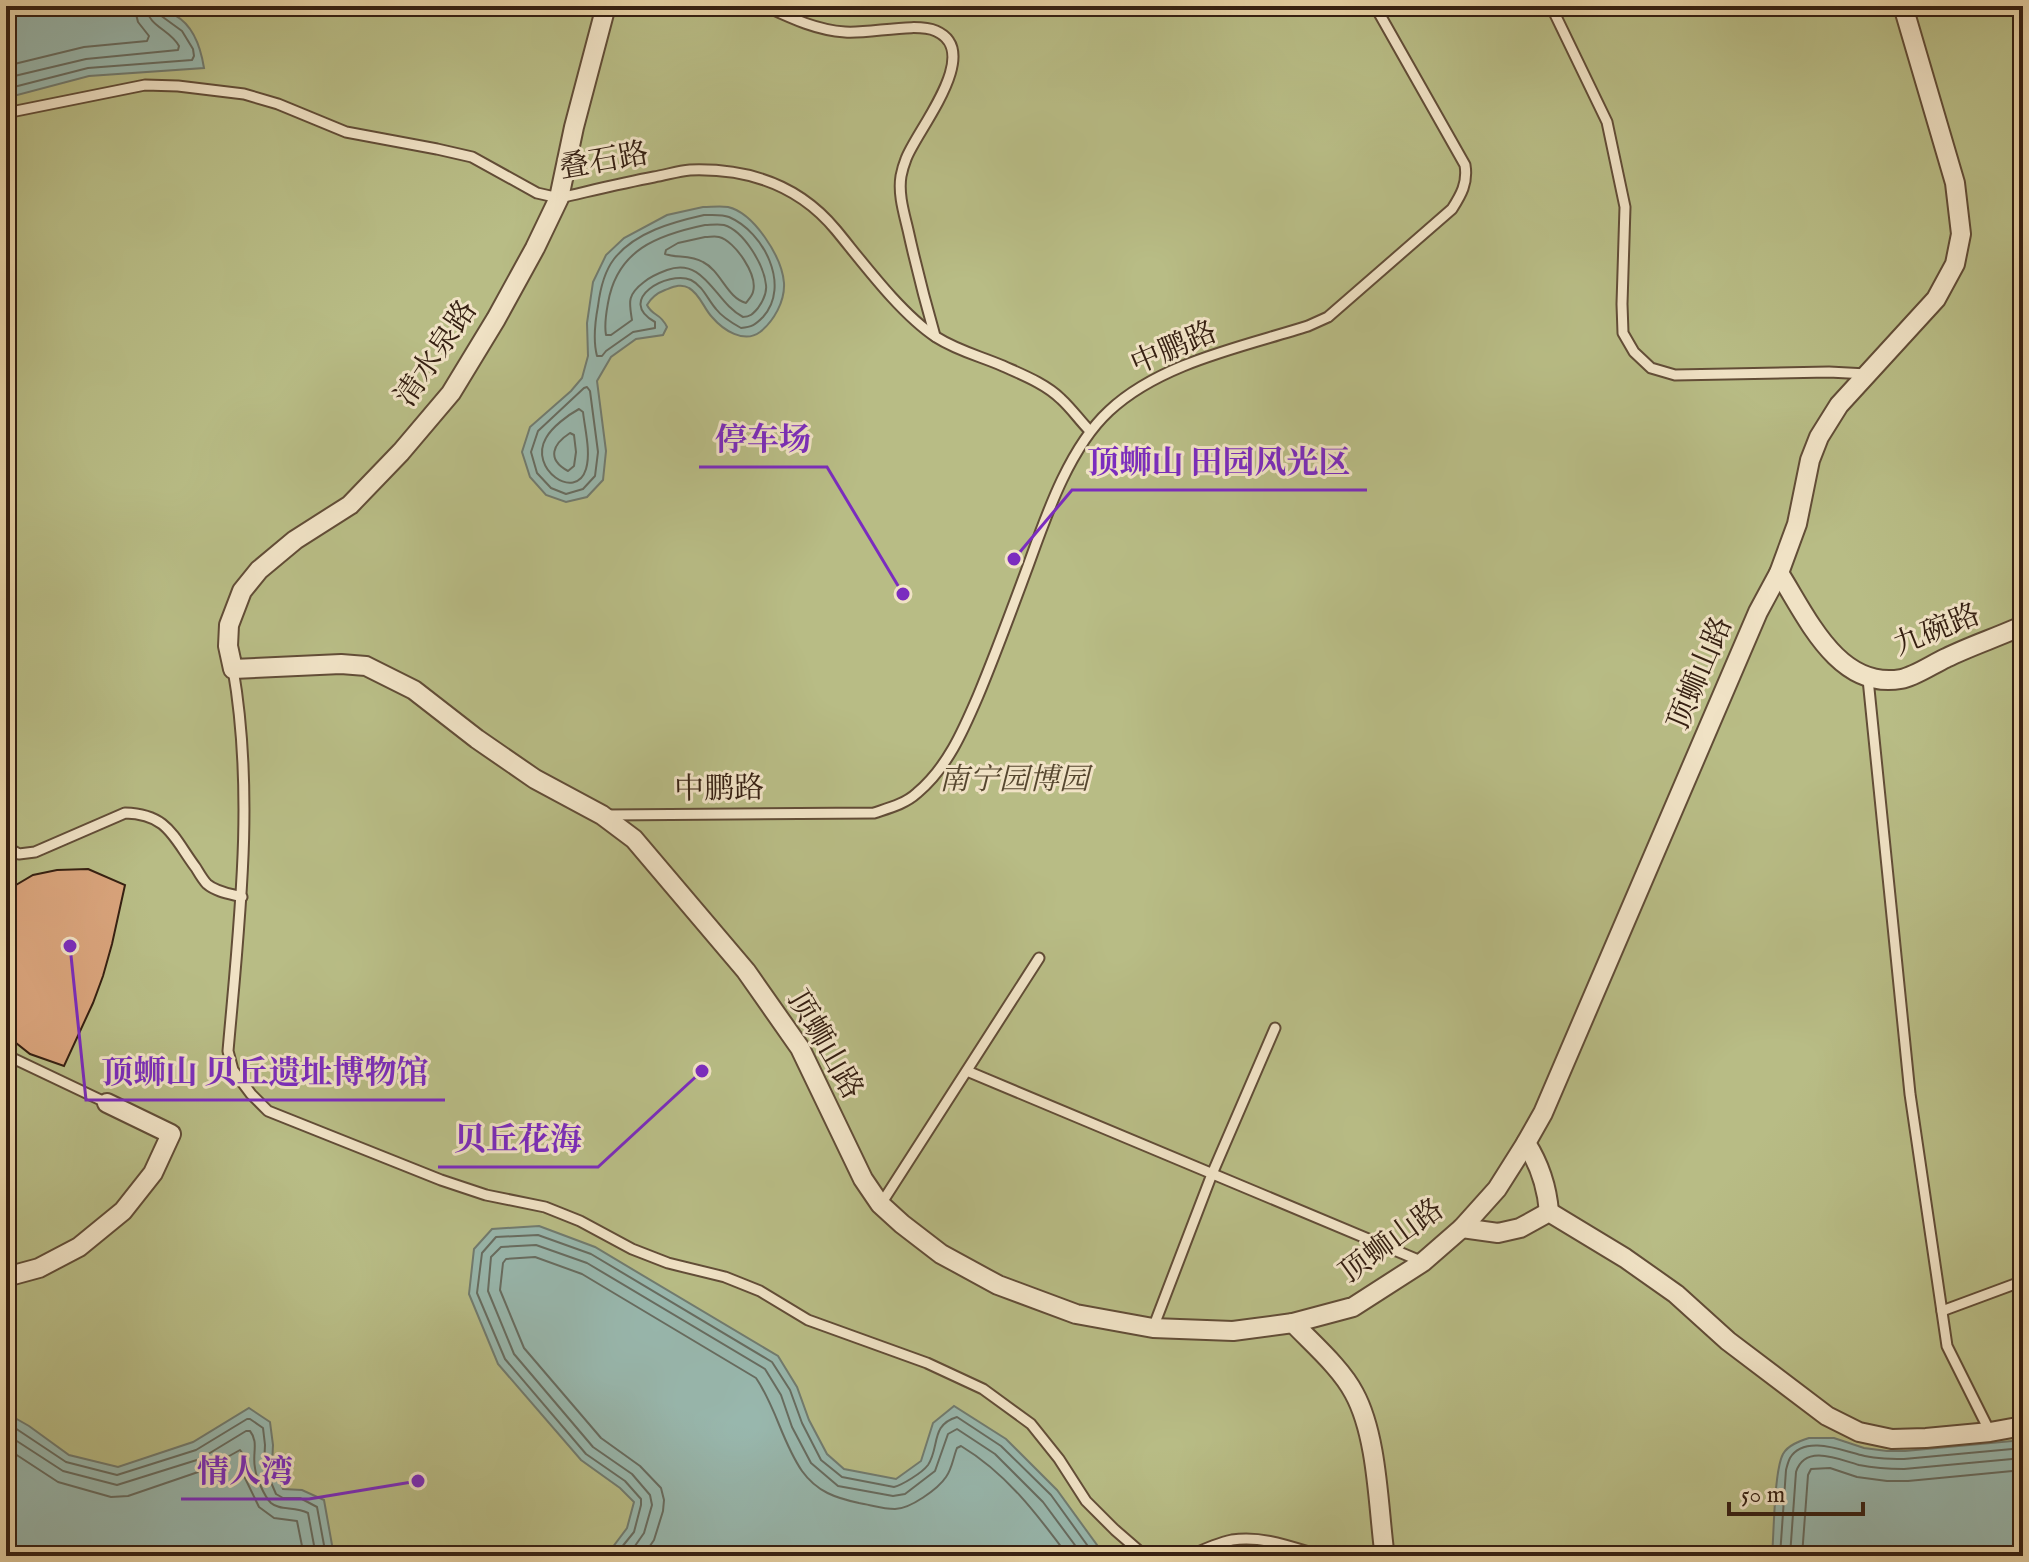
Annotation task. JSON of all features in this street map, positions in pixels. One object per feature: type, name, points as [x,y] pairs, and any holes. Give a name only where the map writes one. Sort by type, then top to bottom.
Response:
[{"type":"street","name":"清水泉路","points":[[233,669],[228,646],[229,625],[242,591],[259,570],[295,540],[350,505],[401,452],[451,393],[496,319],[559,198],[606,6]]},
{"type":"street","name":"顶蛳山路","points":[[233,669],[341,664],[366,666],[414,690],[535,779],[602,815],[634,839],[746,971],[800,1048],[863,1179],[880,1204],[941,1254],[998,1285],[1076,1314],[1153,1328],[1233,1331],[1293,1323],[1353,1307],[1423,1262],[1462,1228],[1497,1189],[1526,1143],[1543,1113],[1758,612],[1779,573],[1797,524],[1810,460],[1819,437],[1839,405],[1936,299],[1955,264],[1961,234],[1955,183],[1903,6]]},
{"type":"street","name":"九碗路","points":[[1779,573],[1820,638],[1848,668],[1868,679],[1902,679],[2015,629],[2023,629]]},
{"type":"street","points":[[6,1277],[39,1268],[79,1247],[123,1211],[153,1173],[171,1134],[107,1103]]},
{"type":"street","points":[[1526,1143],[1538,1161],[1547,1189],[1549,1212]]},
{"type":"street","points":[[1462,1228],[1498,1233],[1520,1228],[1549,1212]]},
{"type":"street","points":[[1549,1212],[1625,1258],[1676,1294],[1728,1341],[1827,1416],[1859,1432],[1892,1439],[1926,1438],[2023,1426]]},
{"type":"street","points":[[1293,1323],[1354,1391],[1366,1421],[1386,1553]]},
{"type":"lane","points":[[765,6],[806,25],[846,32],[922,27],[938,31],[948,42],[953,56],[951,72],[907,156],[900,178],[908,231],[935,336]]},
{"type":"lane","name":"中鹏路","points":[[602,815],[874,813],[898,805],[916,794],[939,770],[965,728],[1052,501],[1090,431],[1109,410],[1138,387],[1168,372],[1328,317],[1452,209],[1463,191],[1467,176],[1465,165],[1375,6]]},
{"type":"lane","points":[[1551,6],[1607,122],[1625,207],[1623,333],[1634,352],[1651,368],[1675,375],[1869,374]]},
{"type":"lane","name":"叠石路","points":[[6,113],[145,85],[178,86],[244,94],[278,104],[346,132],[472,157],[537,193],[559,198],[687,170],[725,171],[776,183],[813,207],[913,318],[935,336],[968,354],[1035,381],[1060,398],[1090,431]]},
{"type":"lane","points":[[233,669],[242,774],[242,897],[228,1051],[233,1070],[268,1111],[441,1180],[486,1195],[545,1207],[580,1221],[632,1249],[668,1263],[725,1277],[760,1291],[808,1320],[927,1363],[983,1389],[1031,1424],[1059,1459],[1086,1501],[1145,1556]]},
{"type":"lane","points":[[1868,679],[1910,1094],[1947,1346],[1990,1432]]},
{"type":"lane","points":[[6,847],[19,854],[35,852],[125,813],[141,813],[158,819],[172,833],[207,884],[242,897]]},
{"type":"lane","points":[[880,1204],[1039,958]]},
{"type":"lane","points":[[1153,1328],[1212,1174],[1275,1028]]},
{"type":"lane","points":[[6,1055],[107,1103]]},
{"type":"lane","points":[[967,1071],[1423,1262]]},
{"type":"lane","points":[[1942,1311],[2023,1281]]},
{"type":"lane","points":[[1189,1556],[1232,1540],[1258,1540],[1322,1556]]},
{"type":"lane","points":[[1247,1556],[1286,1545]]},
{"type":"lane","points":[[1350,1556],[1386,1553]]},
{"type":"green space","name":"南宁园博园","points":[[6,6],[2023,6],[2023,1556],[6,1556]]},
{"type":"water","points":[[47,6],[133,6],[164,11],[186,23],[194,34],[204,68],[89,76],[6,98],[6,17]]},
{"type":"water","points":[[703,207],[728,207],[757,227],[772,249],[782,273],[783,297],[778,310],[760,332],[747,337],[728,331],[717,322],[696,294],[686,287],[674,287],[654,296],[647,305],[667,327],[663,335],[636,339],[611,357],[597,381],[606,451],[603,480],[587,497],[566,502],[546,495],[530,477],[522,452],[530,427],[582,378],[588,356],[587,323],[593,282],[606,255],[624,238],[667,215]]},
{"type":"water","points":[[539,1226],[595,1247],[778,1356],[797,1387],[809,1420],[827,1454],[844,1469],[896,1479],[921,1461],[933,1423],[954,1406],[1006,1439],[1057,1490],[1105,1556],[567,1556],[582,1549],[612,1548],[627,1528],[634,1502],[581,1460],[498,1364],[469,1294],[474,1249],[492,1229]]},
{"type":"water","points":[[249,1408],[270,1422],[272,1465],[283,1489],[302,1490],[324,1500],[334,1556],[6,1556],[6,1413],[69,1455],[118,1467],[193,1442]]},
{"type":"water","points":[[1809,1438],[1834,1438],[1864,1448],[1887,1451],[2023,1440],[2023,1556],[1772,1556],[1780,1462],[1788,1448]]},
{"type":"building","points":[[88,869],[125,885],[103,976],[64,1066],[30,1054],[6,1035],[6,894],[33,875]]},
{"type":"place","name":"顶蛳山 田园风光区","points":[[1014,559]]},
{"type":"place","name":"停车场","points":[[903,594]]},
{"type":"place","name":"顶蛳山 贝丘遗址博物馆","points":[[70,946]]},
{"type":"place","name":"贝丘花海","points":[[702,1071]]},
{"type":"place","name":"情人湾","points":[[418,1481]]}]
